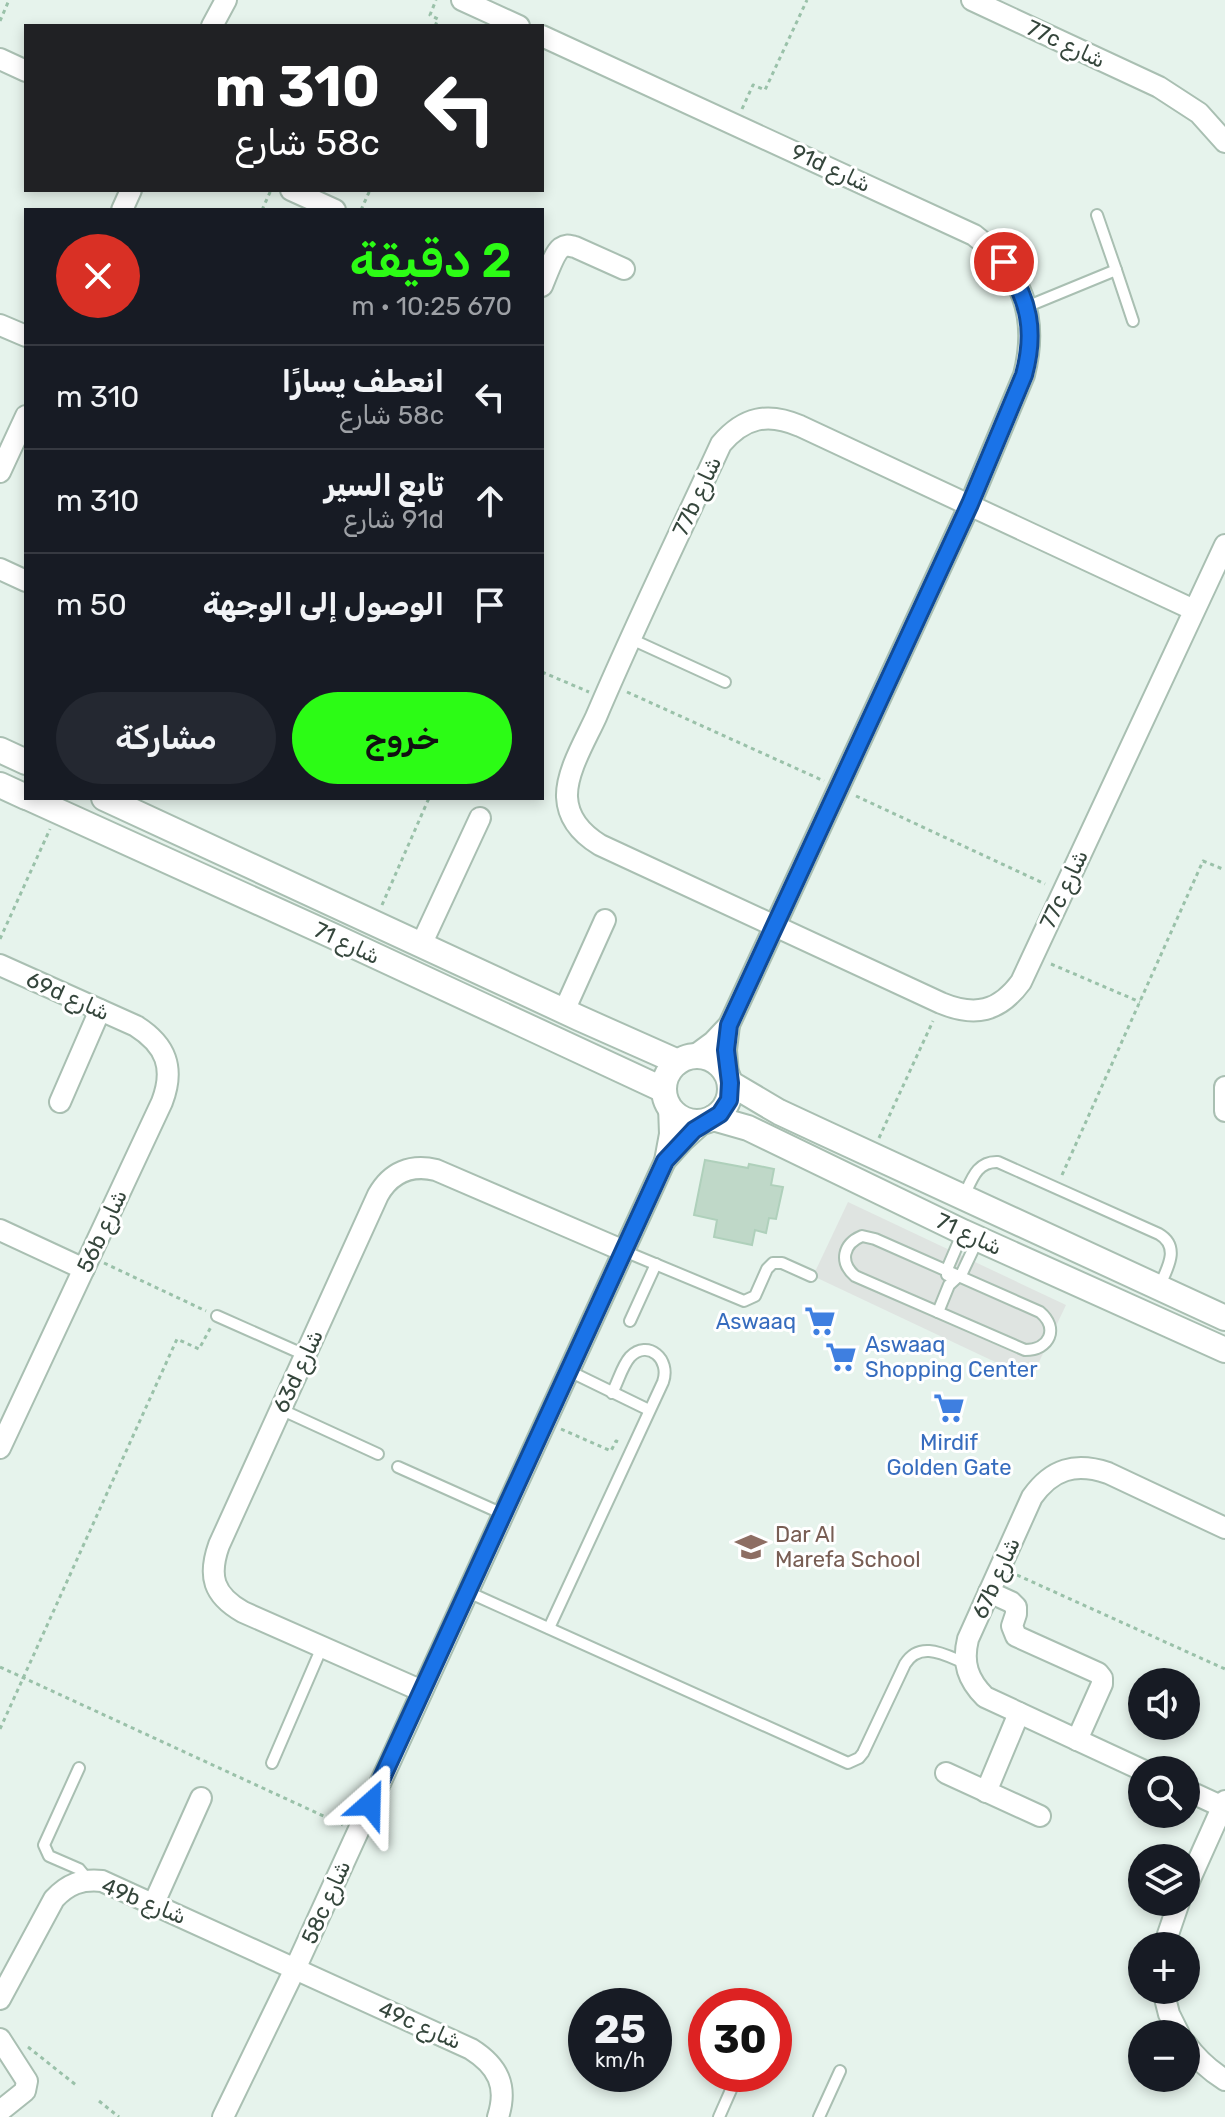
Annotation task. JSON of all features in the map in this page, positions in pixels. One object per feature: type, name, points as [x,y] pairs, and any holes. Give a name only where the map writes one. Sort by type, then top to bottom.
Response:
[{"type":"street","points":[[462,0],[515,24]]},
{"type":"street","name":"77c شارع","points":[[972,0],[1159,87],[1199,113],[1225,142]]},
{"type":"street","name":"91d شارع","points":[[544,37],[974,235],[1004,262],[1015,278],[1026,307],[1029,356],[970,504]]},
{"type":"street","points":[[0,59],[24,70]]},
{"type":"street","name":"77c شارع","points":[[1159,87],[1196,98],[1205,104],[1219,120],[1225,134]]},
{"type":"street","points":[[295,192],[331,208]]},
{"type":"street","points":[[544,282],[558,253],[567,246],[624,269]]},
{"type":"street","points":[[0,325],[24,335]]},
{"type":"street","name":"77b شارع","points":[[774,926],[600,845],[577,826],[567,799],[568,784],[603,699],[721,444],[731,433],[757,419],[772,417],[787,420],[1194,610]]},
{"type":"street","points":[[0,472],[24,420]]},
{"type":"street","points":[[729,1025],[713,1042],[667,1074],[666,1098],[681,1118],[697,1122],[709,1120],[729,1100],[726,1050],[729,1025],[970,504]]},
{"type":"street","name":"77c شارع","points":[[774,926],[955,1009],[986,1010],[1012,995],[1033,957],[1225,545]]},
{"type":"street","points":[[0,569],[24,580]]},
{"type":"street","points":[[0,750],[24,761]]},
{"type":"street","name":"شارع 71","points":[[0,785],[24,795]]},
{"type":"street","name":"شارع 71","points":[[34,800],[333,936],[666,1098]]},
{"type":"street","name":"شارع 71","points":[[108,800],[564,1011],[686,1059]]},
{"type":"street","points":[[421,945],[480,818]]},
{"type":"street","points":[[564,1011],[605,920]]},
{"type":"street","name":"69d شارع","points":[[0,965],[136,1026]]},
{"type":"street","points":[[60,1102],[100,1010]]},
{"type":"street","name":"56b شارع","points":[[2,1445],[166,1090],[168,1077],[163,1053],[156,1042],[136,1026]]},
{"type":"street","points":[[686,1059],[702,1056],[718,1062],[729,1079]]},
{"type":"street","name":"شارع 71","points":[[729,1079],[779,1112],[1225,1318]]},
{"type":"street","points":[[1225,1087],[1225,1111]]},
{"type":"street","name":"58c شارع","points":[[223,2117],[295,1969],[665,1161],[670,1134],[666,1098]]},
{"type":"street","name":"شارع 71","points":[[709,1120],[748,1128],[970,1236],[1225,1350]]},
{"type":"street","name":"58c شارع","points":[[665,1161],[684,1140],[709,1120]]},
{"type":"street","name":"63d شارع","points":[[422,1691],[233,1606],[218,1589],[213,1567],[219,1545],[378,1195],[392,1177],[402,1171],[413,1168],[436,1170],[624,1251]]},
{"type":"street","points":[[0,1230],[87,1263]]},
{"type":"street","name":"67b شارع","points":[[965,1663],[968,1639],[1032,1497],[1052,1476],[1080,1467],[1108,1473],[1225,1528]]},
{"type":"street","points":[[989,1592],[1016,1607],[1012,1626],[1016,1636],[1098,1673],[1102,1678],[1077,1740]]},
{"type":"street","points":[[965,1663],[969,1676],[985,1697],[1128,1764]]},
{"type":"street","points":[[986,1792],[1019,1713]]},
{"type":"street","points":[[946,1773],[1040,1816]]},
{"type":"street","points":[[1200,1796],[1224,1806],[1200,1858]]},
{"type":"street","points":[[154,1903],[201,1798]]},
{"type":"street","name":"49b شارع","points":[[0,1999],[54,1899],[63,1889],[88,1880],[102,1881],[154,1903],[295,1969]]},
{"type":"street","name":"49c شارع","points":[[295,1969],[486,2058],[496,2071],[502,2087],[503,2104],[498,2117]]},
{"type":"street","points":[[0,2039],[27,2081],[25,2091],[0,2111]]},
{"type":"street","points":[[1200,2060],[1225,2080]]},
{"type":"lane","points":[[1097,215],[1133,321]]},
{"type":"lane","points":[[1026,307],[1116,270]]},
{"type":"lane","points":[[631,639],[725,682]]},
{"type":"lane","points":[[963,1198],[975,1173],[985,1164],[1004,1164],[1165,1237],[1172,1255],[1159,1287]]},
{"type":"lane","points":[[862,1236],[869,1237],[959,1277],[1040,1312],[1050,1328],[1047,1340],[1038,1349],[1025,1350],[855,1276],[846,1266],[845,1253],[851,1242],[862,1236]]},
{"type":"lane","points":[[949,1285],[947,1272],[970,1236]]},
{"type":"lane","points":[[938,1312],[949,1285],[959,1277],[970,1236]]},
{"type":"lane","points":[[624,1251],[744,1301],[755,1296],[773,1263],[782,1263],[811,1276]]},
{"type":"lane","points":[[630,1321],[656,1264]]},
{"type":"lane","points":[[217,1316],[305,1355]]},
{"type":"lane","points":[[549,1628],[665,1375],[663,1361],[653,1352],[633,1355],[612,1393]]},
{"type":"lane","points":[[569,1371],[649,1410]]},
{"type":"lane","points":[[280,1409],[378,1454]]},
{"type":"lane","points":[[398,1467],[503,1514]]},
{"type":"lane","points":[[468,1592],[848,1763],[863,1753],[905,1664],[915,1653],[929,1650],[965,1663]]},
{"type":"lane","points":[[272,1763],[322,1647]]},
{"type":"lane","points":[[79,1768],[44,1845],[49,1856],[79,1869],[88,1880]]},
{"type":"lane","points":[[819,2117],[840,2071]]},
{"type":"lane","points":[[719,2117],[730,2092]]},
{"type":"path","points":[[0,21],[9,0]]},
{"type":"path","points":[[436,0],[430,15],[438,19],[436,24]]},
{"type":"path","points":[[735,124],[753,85],[765,90],[807,0]]},
{"type":"path","points":[[544,673],[603,699]]},
{"type":"path","points":[[373,923],[428,800]]},
{"type":"path","points":[[0,939],[58,811]]},
{"type":"path","points":[[1056,1188],[1203,861],[1225,870]]},
{"type":"path","points":[[1033,957],[1140,1002]]},
{"type":"path","points":[[871,1155],[941,1003]]},
{"type":"path","points":[[0,1729],[177,1339],[199,1349],[217,1316],[87,1263]]},
{"type":"path","points":[[549,1415],[563,1422],[560,1428],[611,1451],[616,1441],[632,1448]]},
{"type":"path","points":[[1000,1568],[1225,1669]]},
{"type":"path","points":[[0,1667],[357,1832]]},
{"type":"path","points":[[22,2042],[76,2085]]},
{"type":"path","points":[[99,2101],[119,2117]]},
{"type":"shaded area","points":[[848,1202],[1066,1305],[1031,1379],[813,1276]]},
{"type":"building","points":[[705,1160],[774,1169],[771,1185],[783,1187],[776,1219],[769,1218],[766,1233],[755,1230],[752,1245],[714,1237],[717,1220],[694,1215]]},
{"type":"place","name":"Aswaaq","points":[[820,1321]]},
{"type":"place","name":"Aswaaq Shopping Center","points":[[841,1357]]},
{"type":"place","name":"Mirdif Golden Gate","points":[[949,1408]]},
{"type":"place","name":"Dar Al Marefa School","points":[[751,1547]]},
{"type":"route","points":[[370,1804],[665,1161],[694,1130],[720,1114],[729,1100],[731,1092],[726,1063],[729,1025],[970,504],[1024,375],[1029,356],[1029,316],[1015,278],[1004,262]]}]
